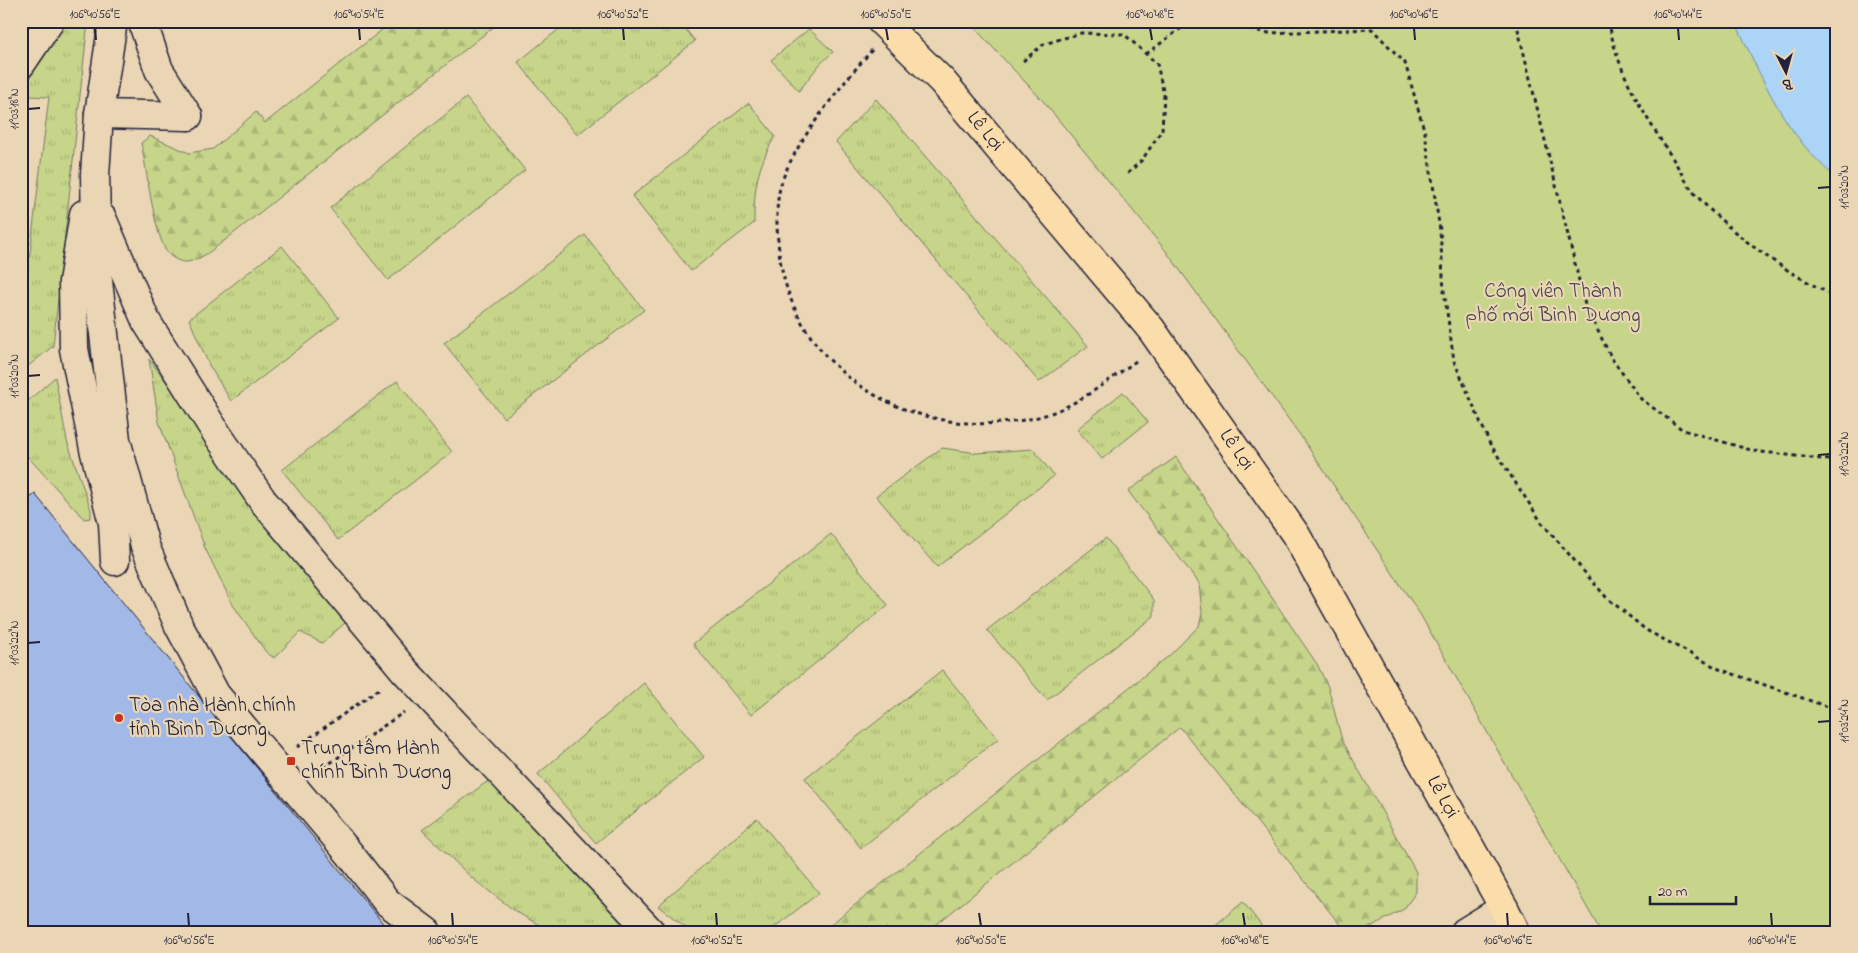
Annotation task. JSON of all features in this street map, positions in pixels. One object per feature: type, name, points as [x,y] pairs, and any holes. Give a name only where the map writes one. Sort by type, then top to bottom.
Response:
[{"type":"main road","name":"Lê Lợi","points":[[887,27],[942,81],[1161,343],[1296,535],[1510,920]]},
{"type":"lane","points":[[21,64],[50,21]]},
{"type":"lane","points":[[113,21],[99,114],[96,194],[97,272],[116,440],[145,546],[179,626],[216,695],[387,902],[427,932]]},
{"type":"lane","points":[[99,114],[188,116],[159,70],[142,21]]},
{"type":"lane","points":[[96,194],[84,210],[73,282],[74,349],[94,449],[113,523],[115,561]]},
{"type":"lane","points":[[96,194],[146,321],[217,434],[264,501],[405,671],[651,932]]},
{"type":"lane","points":[[1465,932],[1510,920]]},
{"type":"path","points":[[1146,54],[1191,21]]},
{"type":"path","points":[[1203,21],[1269,33],[1372,29],[1405,63],[1425,133],[1440,230],[1444,290],[1454,361],[1490,444],[1542,523],[1606,596],[1646,630],[1719,669],[1837,710]]},
{"type":"path","points":[[1516,21],[1586,305],[1612,359],[1641,399],[1683,430],[1754,451],[1837,461]]},
{"type":"path","points":[[1609,21],[1620,65],[1648,119],[1695,194],[1750,244],[1818,288],[1837,297]]},
{"type":"path","points":[[887,27],[886,34],[848,77],[794,154],[780,188],[778,244],[784,282],[808,331],[834,367],[868,392],[912,414],[942,421],[974,424],[1009,422],[1035,418],[1072,405],[1161,343]]},
{"type":"path","points":[[1023,61],[1044,44],[1081,33],[1124,34],[1157,64],[1164,95],[1162,130],[1142,160],[1126,175]]},
{"type":"path","points":[[273,764],[405,671]]},
{"type":"path","points":[[294,788],[428,696]]},
{"type":"green space","points":[[62,21],[88,21],[53,346],[21,372],[21,304],[24,302],[49,97],[29,96],[25,90],[27,83]]},
{"type":"green space","points":[[393,21],[501,21],[211,251],[202,257],[187,262],[174,259],[165,249],[157,227],[141,143],[150,136],[189,153],[213,149],[256,112],[265,123]]},
{"type":"green space","points":[[569,21],[679,21],[695,41],[577,135],[518,62]]},
{"type":"green space","name":"Công viên Thành phố mới Bình Dương","points":[[968,21],[1837,21],[1837,932],[1601,932],[1420,614],[1300,435],[1166,251],[1043,101]]},
{"type":"green space","points":[[809,29],[833,52],[819,65],[799,91],[771,60]]},
{"type":"green space","points":[[466,98],[525,170],[388,280],[330,208]]},
{"type":"green space","points":[[876,99],[1088,346],[1039,382],[836,142]]},
{"type":"green space","points":[[749,103],[775,136],[760,168],[756,188],[754,223],[691,271],[632,196]]},
{"type":"green space","points":[[585,235],[644,310],[504,418],[444,343]]},
{"type":"green space","points":[[282,246],[339,318],[231,401],[209,365],[189,319]]},
{"type":"green space","points":[[149,359],[346,622],[322,643],[300,632],[274,658],[266,652],[233,605],[205,548],[159,422]]},
{"type":"green space","points":[[55,377],[67,441],[91,510],[91,518],[84,519],[21,449],[21,407]]},
{"type":"green space","points":[[397,381],[452,452],[338,540],[282,470]]},
{"type":"green space","points":[[1123,392],[1148,422],[1102,459],[1077,429]]},
{"type":"green space","points":[[942,448],[977,453],[1033,449],[1054,476],[937,567],[876,496]]},
{"type":"green space","points":[[1176,457],[1317,664],[1328,687],[1342,740],[1416,872],[1416,892],[1404,909],[1361,932],[1346,932],[1180,727],[927,932],[821,932],[1170,655],[1199,626],[1202,613],[1199,583],[1128,491]]},
{"type":"green space","points":[[831,534],[888,605],[751,715],[693,644]]},
{"type":"green space","points":[[1106,538],[1154,600],[1154,616],[1047,700],[987,630]]},
{"type":"green space","points":[[942,670],[998,739],[861,848],[805,778]]},
{"type":"green space","points":[[644,683],[704,757],[596,843],[538,774]]},
{"type":"green space","points":[[492,778],[632,932],[551,932],[515,911],[472,878],[422,830]]},
{"type":"green space","points":[[757,818],[819,893],[768,932],[692,932],[658,906]]},
{"type":"green space","points":[[1243,902],[1261,925],[1261,932],[1207,932]]},
{"type":"water","points":[[1735,21],[1837,21],[1837,178],[1804,145],[1777,106]]},
{"type":"building","points":[[21,21],[41,21],[21,56]]},
{"type":"building","name":"Tòa nhà Hành chính tỉnh Bình Dương","points":[[35,494],[390,932],[21,932],[21,505]]},
{"type":"place","name":"Tòa nhà Hành chính tỉnh Bình Dương","points":[[119,718]]},
{"type":"place","name":"Trung tâm Hành chính Bình Dương","points":[[291,761]]}]
